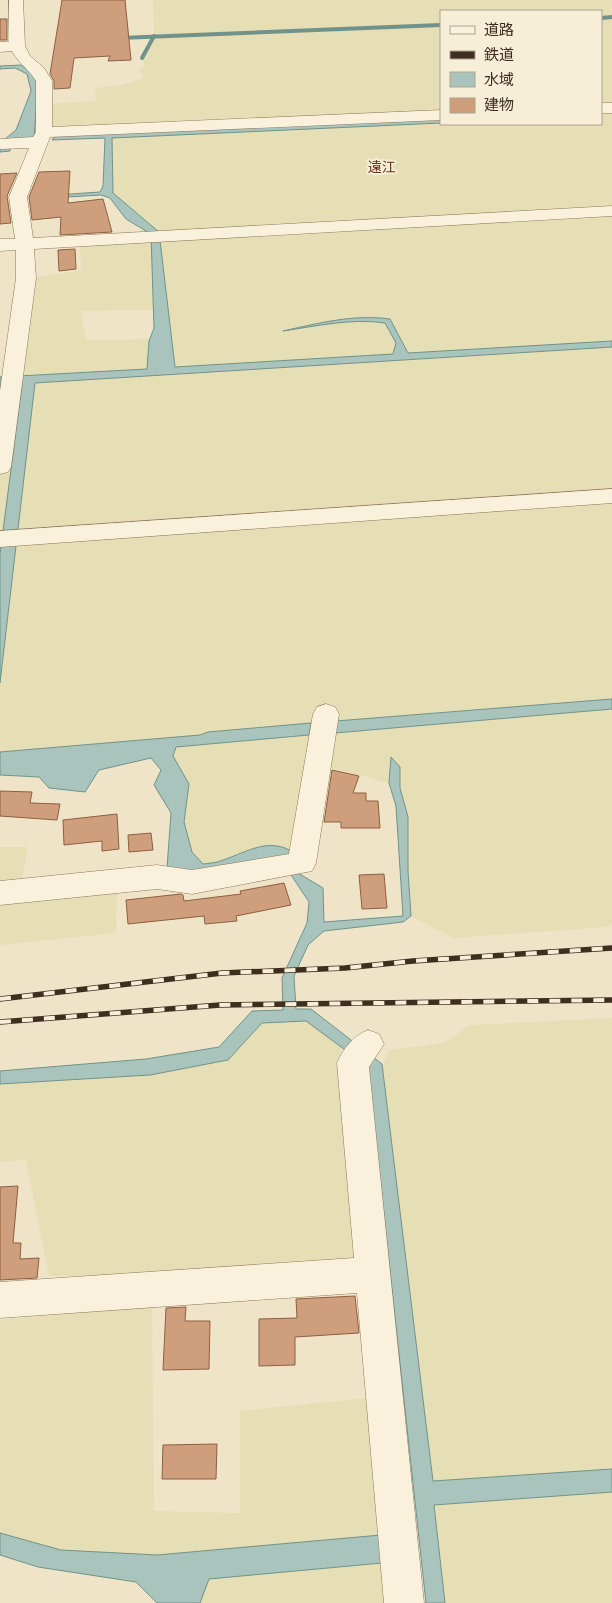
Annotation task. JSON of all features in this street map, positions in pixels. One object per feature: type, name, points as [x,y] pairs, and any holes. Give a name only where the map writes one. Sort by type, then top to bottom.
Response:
[{"type":"street","points":[[0,467],[26,278],[25,243],[18,197],[42,137],[44,81],[38,71],[9,47],[16,0]]},
{"type":"street","points":[[8,143],[42,137],[440,115]]},
{"type":"street","points":[[0,245],[612,211]]},
{"type":"street","points":[[11,538],[612,496]]},
{"type":"street","points":[[0,893],[157,877],[192,882],[302,863],[325,723]]},
{"type":"street","points":[[360,1053],[373,1274],[404,1603]]},
{"type":"street","points":[[0,1300],[373,1274]]},
{"type":"shaded area","points":[[153,0],[612,0],[612,699],[311,723],[208,732],[200,735],[0,752],[0,382],[18,380],[34,278],[81,270],[80,242],[153,240],[153,231],[107,192],[108,137],[48,138],[50,104],[96,101],[95,88],[122,85],[144,78],[139,71],[145,66],[142,58],[154,36]],"holes":[[[159,310],[161,339],[86,340],[81,311]]]},
{"type":"shaded area","points":[[612,709],[612,923],[609,927],[454,938],[411,916],[400,788],[389,783],[312,763],[294,853],[258,846],[220,861],[203,864],[192,852],[184,822],[189,784],[173,756],[176,747]]},
{"type":"shaded area","points":[[0,847],[28,847],[18,901],[117,891],[116,933],[0,945]]},
{"type":"shaded area","points":[[612,1018],[612,1603],[445,1603],[433,1482],[382,1064],[390,1050],[444,1043],[470,1025]]},
{"type":"shaded area","points":[[306,1021],[341,1047],[361,1261],[230,1276],[49,1276],[26,1160],[0,1162],[0,1084],[150,1075],[228,1060],[262,1023]]},
{"type":"shaded area","points":[[152,1306],[154,1511],[240,1513],[240,1411],[368,1398],[381,1535],[157,1555],[61,1550],[0,1533],[0,1320]]},
{"type":"shaded area","points":[[382,1563],[386,1603],[200,1603],[208,1579]]},
{"type":"water","points":[[21,65],[33,74],[38,85],[34,139],[10,146],[10,151],[0,152],[0,143],[16,130],[31,91],[27,74],[15,68],[0,69],[0,66]]},
{"type":"water","points":[[440,118],[440,123],[112,138],[113,193],[159,232],[175,367],[393,354],[396,343],[385,323],[347,322],[283,331],[350,318],[390,319],[408,353],[612,341],[612,347],[35,383],[0,683],[0,554],[22,385],[0,386],[0,377],[147,369],[149,341],[154,328],[151,234],[126,219],[110,198],[101,195],[33,199],[40,196],[100,192],[103,186],[105,138],[52,140],[55,136]]},
{"type":"water","points":[[612,699],[612,709],[335,733],[336,721]]},
{"type":"water","points":[[311,723],[309,735],[176,747],[173,756],[189,784],[184,822],[192,852],[203,864],[218,862],[258,847],[276,846],[294,853],[208,875],[167,868],[171,813],[154,785],[161,770],[151,758],[99,770],[85,792],[49,788],[39,777],[0,775],[0,752],[200,735],[208,732]]},
{"type":"water","points":[[391,757],[400,767],[400,788],[408,817],[408,871],[411,916],[403,922],[324,931],[308,945],[294,976],[296,1009],[311,1009],[382,1064],[433,1481],[612,1469],[612,1492],[434,1505],[445,1603],[426,1603],[368,1067],[306,1021],[262,1023],[228,1060],[150,1075],[0,1084],[0,1071],[146,1059],[219,1047],[252,1011],[283,1010],[282,978],[307,923],[309,902],[291,875],[298,873],[323,888],[324,922],[403,916],[396,806],[389,783]]},
{"type":"water","points":[[0,1533],[61,1550],[157,1555],[381,1535],[382,1563],[209,1579],[200,1603],[157,1603],[136,1582],[38,1567],[0,1555]]},
{"type":"building","points":[[62,0],[125,0],[131,60],[108,61],[110,56],[74,58],[70,88],[54,89],[54,81],[50,74]]},
{"type":"building","points":[[0,19],[7,19],[7,40],[0,40]]},
{"type":"building","points":[[70,171],[68,203],[103,199],[112,232],[60,235],[61,217],[32,220],[29,197],[39,172]]},
{"type":"building","points":[[17,173],[7,196],[11,223],[0,224],[0,174]]},
{"type":"building","points":[[75,249],[76,269],[59,271],[58,250]]},
{"type":"building","points":[[332,770],[359,776],[353,793],[366,793],[366,801],[378,801],[380,828],[341,828],[341,822],[324,822]]},
{"type":"building","points":[[0,791],[32,792],[30,803],[60,804],[57,820],[0,816]]},
{"type":"building","points":[[117,814],[119,849],[102,851],[102,841],[64,845],[63,820]]},
{"type":"building","points":[[151,833],[153,850],[129,852],[128,835]]},
{"type":"building","points":[[384,874],[387,908],[362,909],[359,875]]},
{"type":"building","points":[[284,883],[291,905],[236,916],[237,921],[205,924],[204,916],[128,924],[126,900],[181,894],[184,901],[241,894],[240,891]]},
{"type":"building","points":[[18,1186],[13,1243],[21,1243],[20,1259],[39,1258],[37,1278],[0,1280],[0,1187]]},
{"type":"building","points":[[355,1296],[359,1333],[295,1337],[295,1365],[259,1366],[259,1319],[297,1318],[296,1299]]},
{"type":"building","points":[[186,1307],[185,1321],[210,1321],[209,1369],[163,1370],[166,1308]]},
{"type":"building","points":[[217,1444],[216,1479],[162,1479],[163,1445]]},
{"type":"waterway","points":[[602,18],[612,17]]},
{"type":"waterway","points":[[154,37],[440,25]]},
{"type":"waterway","points":[[120,38],[154,37]]},
{"type":"waterway","points":[[142,58],[154,37]]},
{"type":"railway","points":[[0,999],[222,973],[345,968],[413,961],[612,948]]},
{"type":"railway","points":[[0,1022],[220,1005],[612,1000]]},
{"type":"district","name":"遠江","points":[[382,167]]}]
